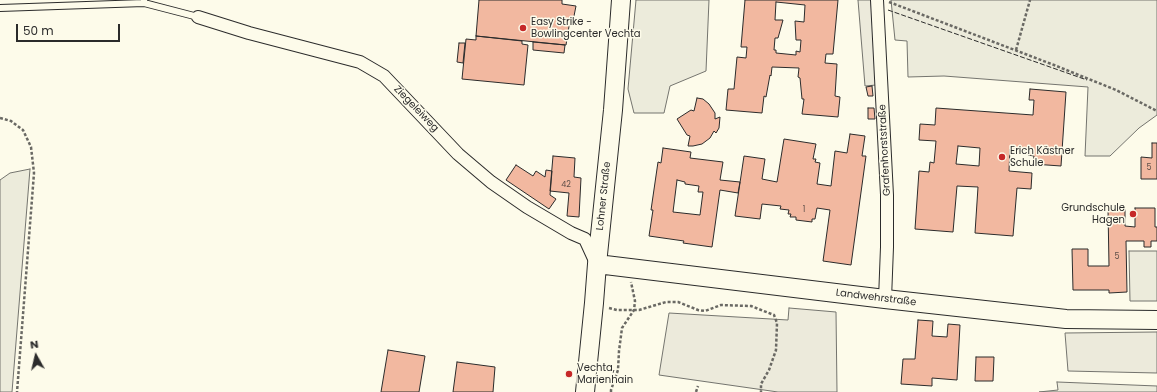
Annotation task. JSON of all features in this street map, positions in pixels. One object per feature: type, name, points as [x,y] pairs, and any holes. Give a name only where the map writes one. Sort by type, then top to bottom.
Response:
[{"type":"street","name":"Lohner Straße","points":[[585,392],[613,110],[621,0]]},
{"type":"street","name":"Grafenhorststraße","points":[[882,1],[887,196],[885,299]]},
{"type":"street","name":"Ziegeleiweg","points":[[198,17],[360,62],[384,76],[458,154],[491,182],[527,207],[571,233],[585,239],[597,264]]},
{"type":"street","name":"Landwehrstraße","points":[[597,264],[885,299],[1066,319],[1157,320]]},
{"type":"lane","points":[[0,8],[144,2],[198,17]]},
{"type":"path","points":[[1016,50],[1030,0]]},
{"type":"path","points":[[882,1],[1016,50],[1116,90],[1157,111]]},
{"type":"path","points":[[0,118],[11,121],[23,130],[31,147],[34,173],[17,392]]},
{"type":"path","points":[[611,392],[618,370],[622,328],[634,310],[635,300],[631,284],[632,269]]},
{"type":"path","points":[[594,303],[617,310],[639,310],[666,302],[678,302],[698,310],[705,311],[721,305],[751,306],[774,315],[777,323],[776,350],[769,370],[761,384],[761,392]]},
{"type":"path","points":[[696,392],[698,386]]},
{"type":"shaded area","points":[[636,0],[709,0],[706,71],[670,86],[664,113],[634,113],[628,89]]},
{"type":"shaded area","points":[[858,0],[871,0],[876,85],[865,86]]},
{"type":"shaded area","points":[[891,0],[1157,0],[1157,115],[1139,128],[1110,156],[1085,156],[1088,87],[944,76],[908,77],[907,41],[895,40]]},
{"type":"shaded area","points":[[30,169],[12,392],[0,392],[0,180],[10,173]]},
{"type":"shaded area","points":[[1129,251],[1157,251],[1157,301],[1130,301]]},
{"type":"shaded area","points":[[789,308],[836,312],[837,392],[778,392],[659,375],[669,313],[788,320]]},
{"type":"shaded area","points":[[1157,332],[1157,373],[1068,371],[1065,333]]},
{"type":"shaded area","points":[[1057,382],[1157,386],[1157,392],[1039,392],[1058,390]]},
{"type":"building","name":"Easy Strike - Bowlingcenter Vechta","points":[[479,0],[562,0],[562,4],[576,6],[573,21],[570,20],[566,45],[476,36]]},
{"type":"building","points":[[745,0],[838,0],[833,54],[826,54],[825,63],[837,64],[835,96],[840,97],[838,117],[802,114],[804,99],[802,99],[800,78],[798,77],[799,68],[772,67],[766,97],[764,96],[762,113],[726,110],[728,89],[734,89],[737,57],[746,58],[747,47],[741,47]],"holes":[[[776,2],[805,5],[804,22],[795,21],[796,40],[801,40],[800,52],[796,51],[796,55],[776,53],[776,50],[774,50],[775,38],[778,38],[783,20],[775,20]]]},
{"type":"building","points":[[476,36],[522,41],[522,44],[528,45],[524,85],[462,79],[466,39],[476,40]]},
{"type":"building","points":[[533,42],[565,45],[564,53],[533,50]]},
{"type":"building","points":[[459,43],[465,43],[463,63],[457,62]]},
{"type":"building","points":[[872,86],[873,96],[868,96],[866,87]]},
{"type":"building","points":[[1030,89],[1066,92],[1061,166],[1033,164],[1034,156],[1028,155],[1028,150],[1010,149],[1009,171],[1032,173],[1031,189],[1017,188],[1013,236],[975,233],[978,187],[957,186],[953,232],[915,229],[919,171],[929,172],[930,162],[934,163],[936,141],[919,140],[920,124],[935,125],[936,108],[1033,115],[1034,100],[1029,100]],"holes":[[[958,146],[980,148],[979,166],[956,164]]]},
{"type":"building","points":[[697,98],[703,99],[709,104],[715,113],[715,119],[720,117],[719,128],[716,133],[714,131],[710,138],[702,144],[688,146],[690,136],[687,135],[677,119],[691,110],[694,111]]},
{"type":"building","points":[[868,108],[874,108],[875,119],[868,119]]},
{"type":"building","points":[[850,134],[865,136],[862,156],[866,156],[851,265],[823,261],[830,210],[817,208],[815,219],[812,219],[812,222],[796,220],[796,217],[790,217],[791,214],[788,214],[789,210],[780,209],[781,206],[762,204],[760,219],[735,216],[744,156],[765,159],[762,179],[777,182],[784,139],[816,144],[813,159],[816,159],[815,162],[820,163],[817,184],[831,186],[835,151],[847,153]]},
{"type":"building","points":[[1152,143],[1157,143],[1157,179],[1141,179],[1141,157],[1152,158]]},
{"type":"building","points":[[663,148],[691,152],[690,158],[723,162],[720,180],[740,182],[738,193],[720,190],[712,247],[649,236],[658,162],[661,163]],"holes":[[[677,180],[685,182],[685,184],[699,186],[698,192],[703,192],[700,215],[673,212]]]},
{"type":"building","points":[[553,156],[575,158],[574,177],[581,178],[579,217],[567,216],[569,193],[550,191]]},
{"type":"building","points":[[516,165],[533,176],[536,171],[545,177],[546,170],[552,171],[550,195],[556,199],[549,209],[506,180]]},
{"type":"building","points":[[1135,208],[1155,208],[1157,241],[1151,241],[1151,247],[1144,247],[1144,241],[1126,241],[1127,292],[1109,293],[1109,290],[1073,290],[1072,249],[1088,249],[1088,266],[1109,266],[1108,209],[1125,209],[1125,226],[1135,227]]},
{"type":"building","points":[[918,320],[933,321],[932,336],[947,337],[948,324],[960,325],[957,380],[932,378],[932,386],[901,384],[903,359],[915,359]]},
{"type":"building","points":[[388,350],[425,356],[419,392],[381,392]]},
{"type":"building","points":[[976,357],[994,357],[993,381],[975,381]]},
{"type":"building","points":[[457,362],[495,367],[493,392],[453,392]]},
{"type":"fence","points":[[888,10],[1087,80]]},
{"type":"place","name":"Easy Strike - Bowlingcenter Vechta","points":[[523,28]]},
{"type":"place","name":"Erich Kästner Schule","points":[[1002,157]]},
{"type":"place","name":"Grundschule Hagen","points":[[1133,214]]},
{"type":"place","name":"Vechta, Marienhain","points":[[569,374]]}]
